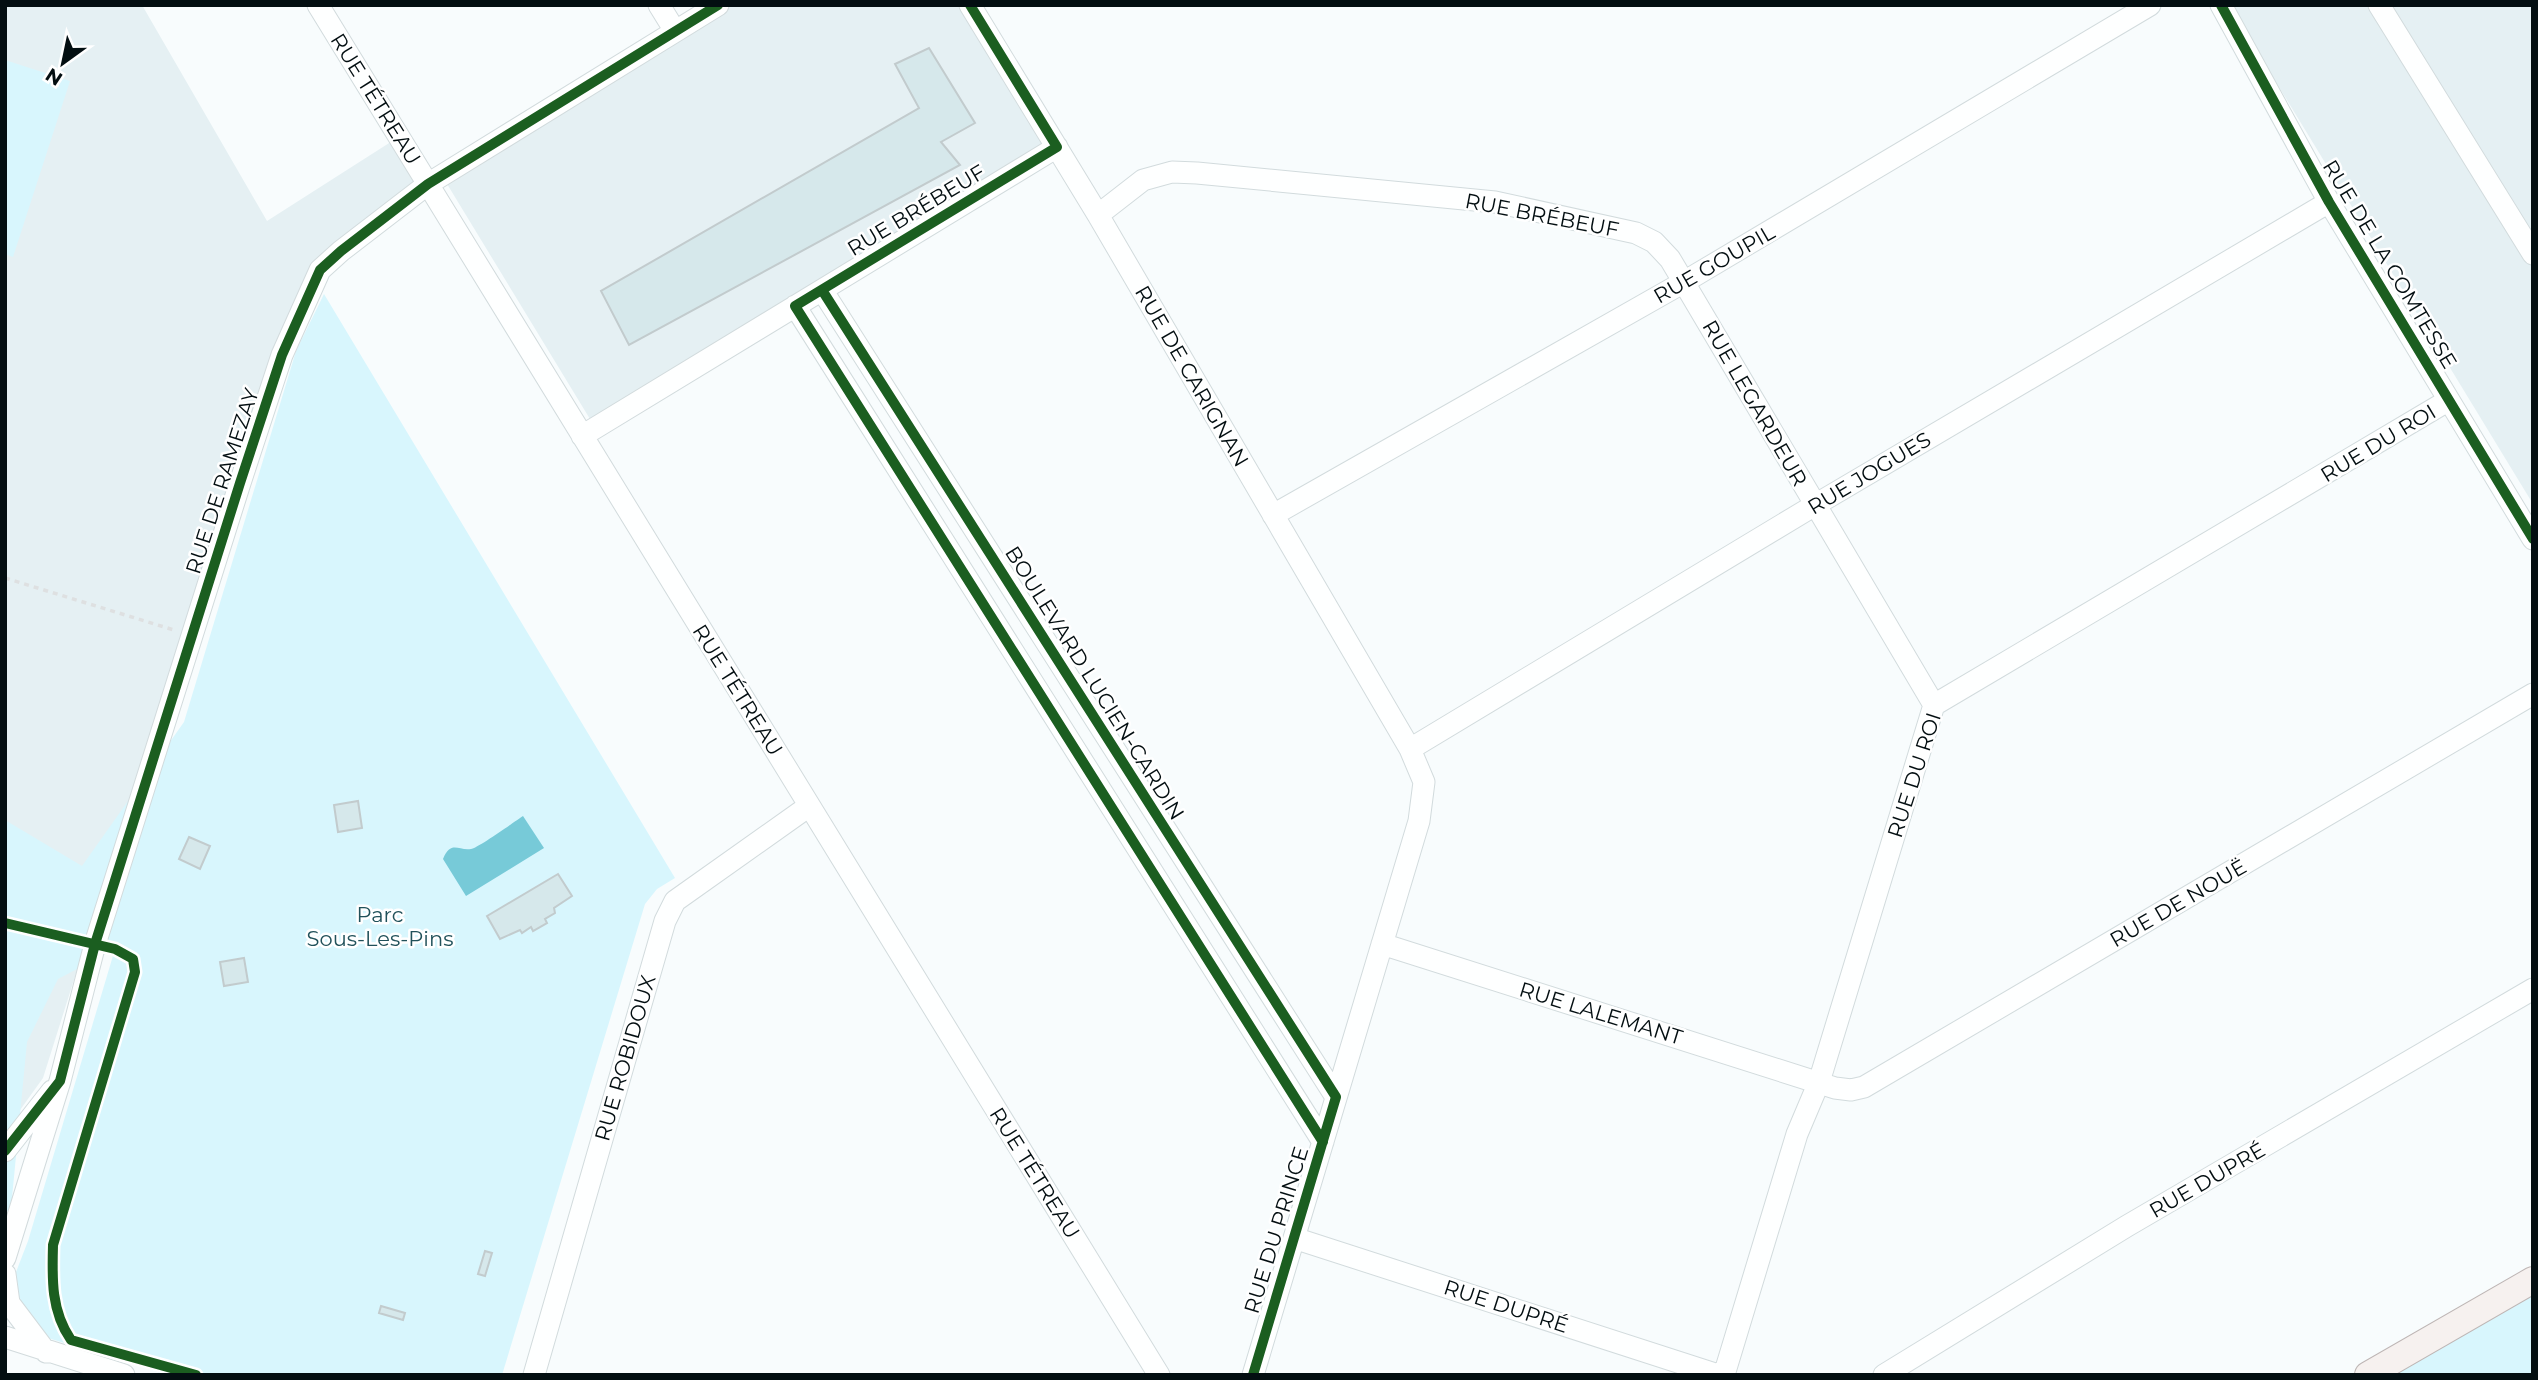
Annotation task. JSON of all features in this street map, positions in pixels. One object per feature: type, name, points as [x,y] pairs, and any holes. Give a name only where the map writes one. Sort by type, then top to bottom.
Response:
[{"type":"main road","points":[[2368,1375],[2533,1280]]},
{"type":"street","name":"RUE TÉTREAU","points":[[318,5],[1159,1375]]},
{"type":"street","points":[[659,5],[675,31]]},
{"type":"street","name":"RUE DE RAMEZAY","points":[[5,1151],[60,1081],[95,944],[282,355],[320,270],[428,184],[718,5]]},
{"type":"street","name":"RUE DE CARIGNAN","points":[[970,5],[1098,215],[1410,748]]},
{"type":"street","name":"RUE GOUPIL","points":[[1273,515],[1684,282],[2150,5]]},
{"type":"street","name":"RUE DE LA COMTESSE","points":[[2221,5],[2329,202],[2533,539]]},
{"type":"street","points":[[2379,5],[2533,254]]},
{"type":"street","name":"RUE BRÉBEUF","points":[[582,436],[1057,147]]},
{"type":"street","name":"RUE BRÉBEUF","points":[[1098,215],[1143,180],[1172,172],[1496,202],[1636,233],[1654,243],[1670,259],[1684,282]]},
{"type":"street","name":"RUE JOGUES","points":[[1410,748],[2329,202]]},
{"type":"street","name":"RUE LEGARDEUR","points":[[1684,282],[1934,705]]},
{"type":"street","name":"BOULEVARD LUCIEN-CARDIN","points":[[822,290],[1336,1097]]},
{"type":"street","points":[[795,306],[1323,1142]]},
{"type":"street","name":"RUE DU ROI","points":[[1724,1375],[1797,1134],[1819,1082],[1934,705],[2449,400]]},
{"type":"street","points":[[929,518],[956,500]]},
{"type":"street","name":"RUE DE NOUË","points":[[1819,1082],[1851,1090],[1864,1087],[2533,694]]},
{"type":"street","name":"BOULEVARD LUCIEN-CARDIN","points":[[1052,713],[1081,696]]},
{"type":"street","name":"RUE DU PRINCE","points":[[1253,1375],[1419,821],[1424,782],[1410,748]]},
{"type":"street","name":"RUE ROBIDOUX","points":[[534,1375],[665,921],[675,901],[810,806]]},
{"type":"street","points":[[1163,887],[1191,870]]},
{"type":"street","name":"RUE LALEMANT","points":[[1382,944],[1819,1082]]},
{"type":"street","name":"RUE DUPRÉ","points":[[1884,1375],[2127,1226],[2533,989]]},
{"type":"street","points":[[5,1258],[60,1081]]},
{"type":"street","name":"RUE DUPRÉ","points":[[1294,1238],[1718,1375]]},
{"type":"street","points":[[5,1274],[9,1303],[46,1352]]},
{"type":"street","points":[[5,1337],[124,1375]]},
{"type":"path","points":[[5,578],[193,635]]},
{"type":"shaded area","points":[[5,5],[142,5],[267,221],[397,138],[421,178],[310,267],[272,351],[43,1078],[5,1131]]},
{"type":"shaded area","points":[[733,5],[963,5],[1051,145],[593,424],[444,179]]},
{"type":"shaded area","points":[[2229,5],[2533,5],[2533,504]]},
{"type":"green space","points":[[5,60],[70,81],[13,257],[5,254]]},
{"type":"green space","name":"Parc Sous-Les-Pins","points":[[324,294],[675,878],[657,889],[645,904],[502,1375],[167,1375],[48,1338],[28,1315],[19,1298],[16,1272],[28,1241],[115,949],[58,979],[27,1042],[11,1208],[5,1213],[5,820],[82,866],[184,722],[296,351]]},
{"type":"green space","points":[[2533,1290],[2533,1375],[2376,1375]]},
{"type":"water","points":[[523,816],[544,848],[466,896],[443,859],[446,853],[452,848],[475,848]]},
{"type":"building","points":[[929,48],[975,123],[941,142],[960,165],[629,345],[601,291],[919,108],[895,64]]},
{"type":"building","points":[[358,801],[362,828],[338,832],[334,805]]},
{"type":"building","points":[[189,837],[210,846],[200,869],[179,859]]},
{"type":"building","points":[[558,874],[572,896],[554,908],[555,913],[545,919],[547,923],[533,931],[531,927],[522,933],[520,930],[500,939],[487,916]]},
{"type":"building","points":[[244,958],[248,982],[224,986],[220,962]]},
{"type":"building","points":[[485,1251],[492,1253],[485,1276],[478,1274]]},
{"type":"building","points":[[381,1306],[405,1313],[403,1320],[379,1313]]},
{"type":"cycle path","points":[[5,1151],[60,1081],[95,944],[240,483],[282,355],[320,270],[428,184],[718,5]]},
{"type":"cycle path","points":[[970,5],[1057,147],[795,306],[1323,1142]]},
{"type":"cycle path","points":[[2221,5],[2329,202],[2533,539]]},
{"type":"cycle path","points":[[822,290],[1336,1097],[1253,1375]]},
{"type":"cycle path","points":[[5,923],[115,949],[133,959],[135,972],[53,1245],[54,1294],[64,1329],[71,1340],[196,1375]]}]
